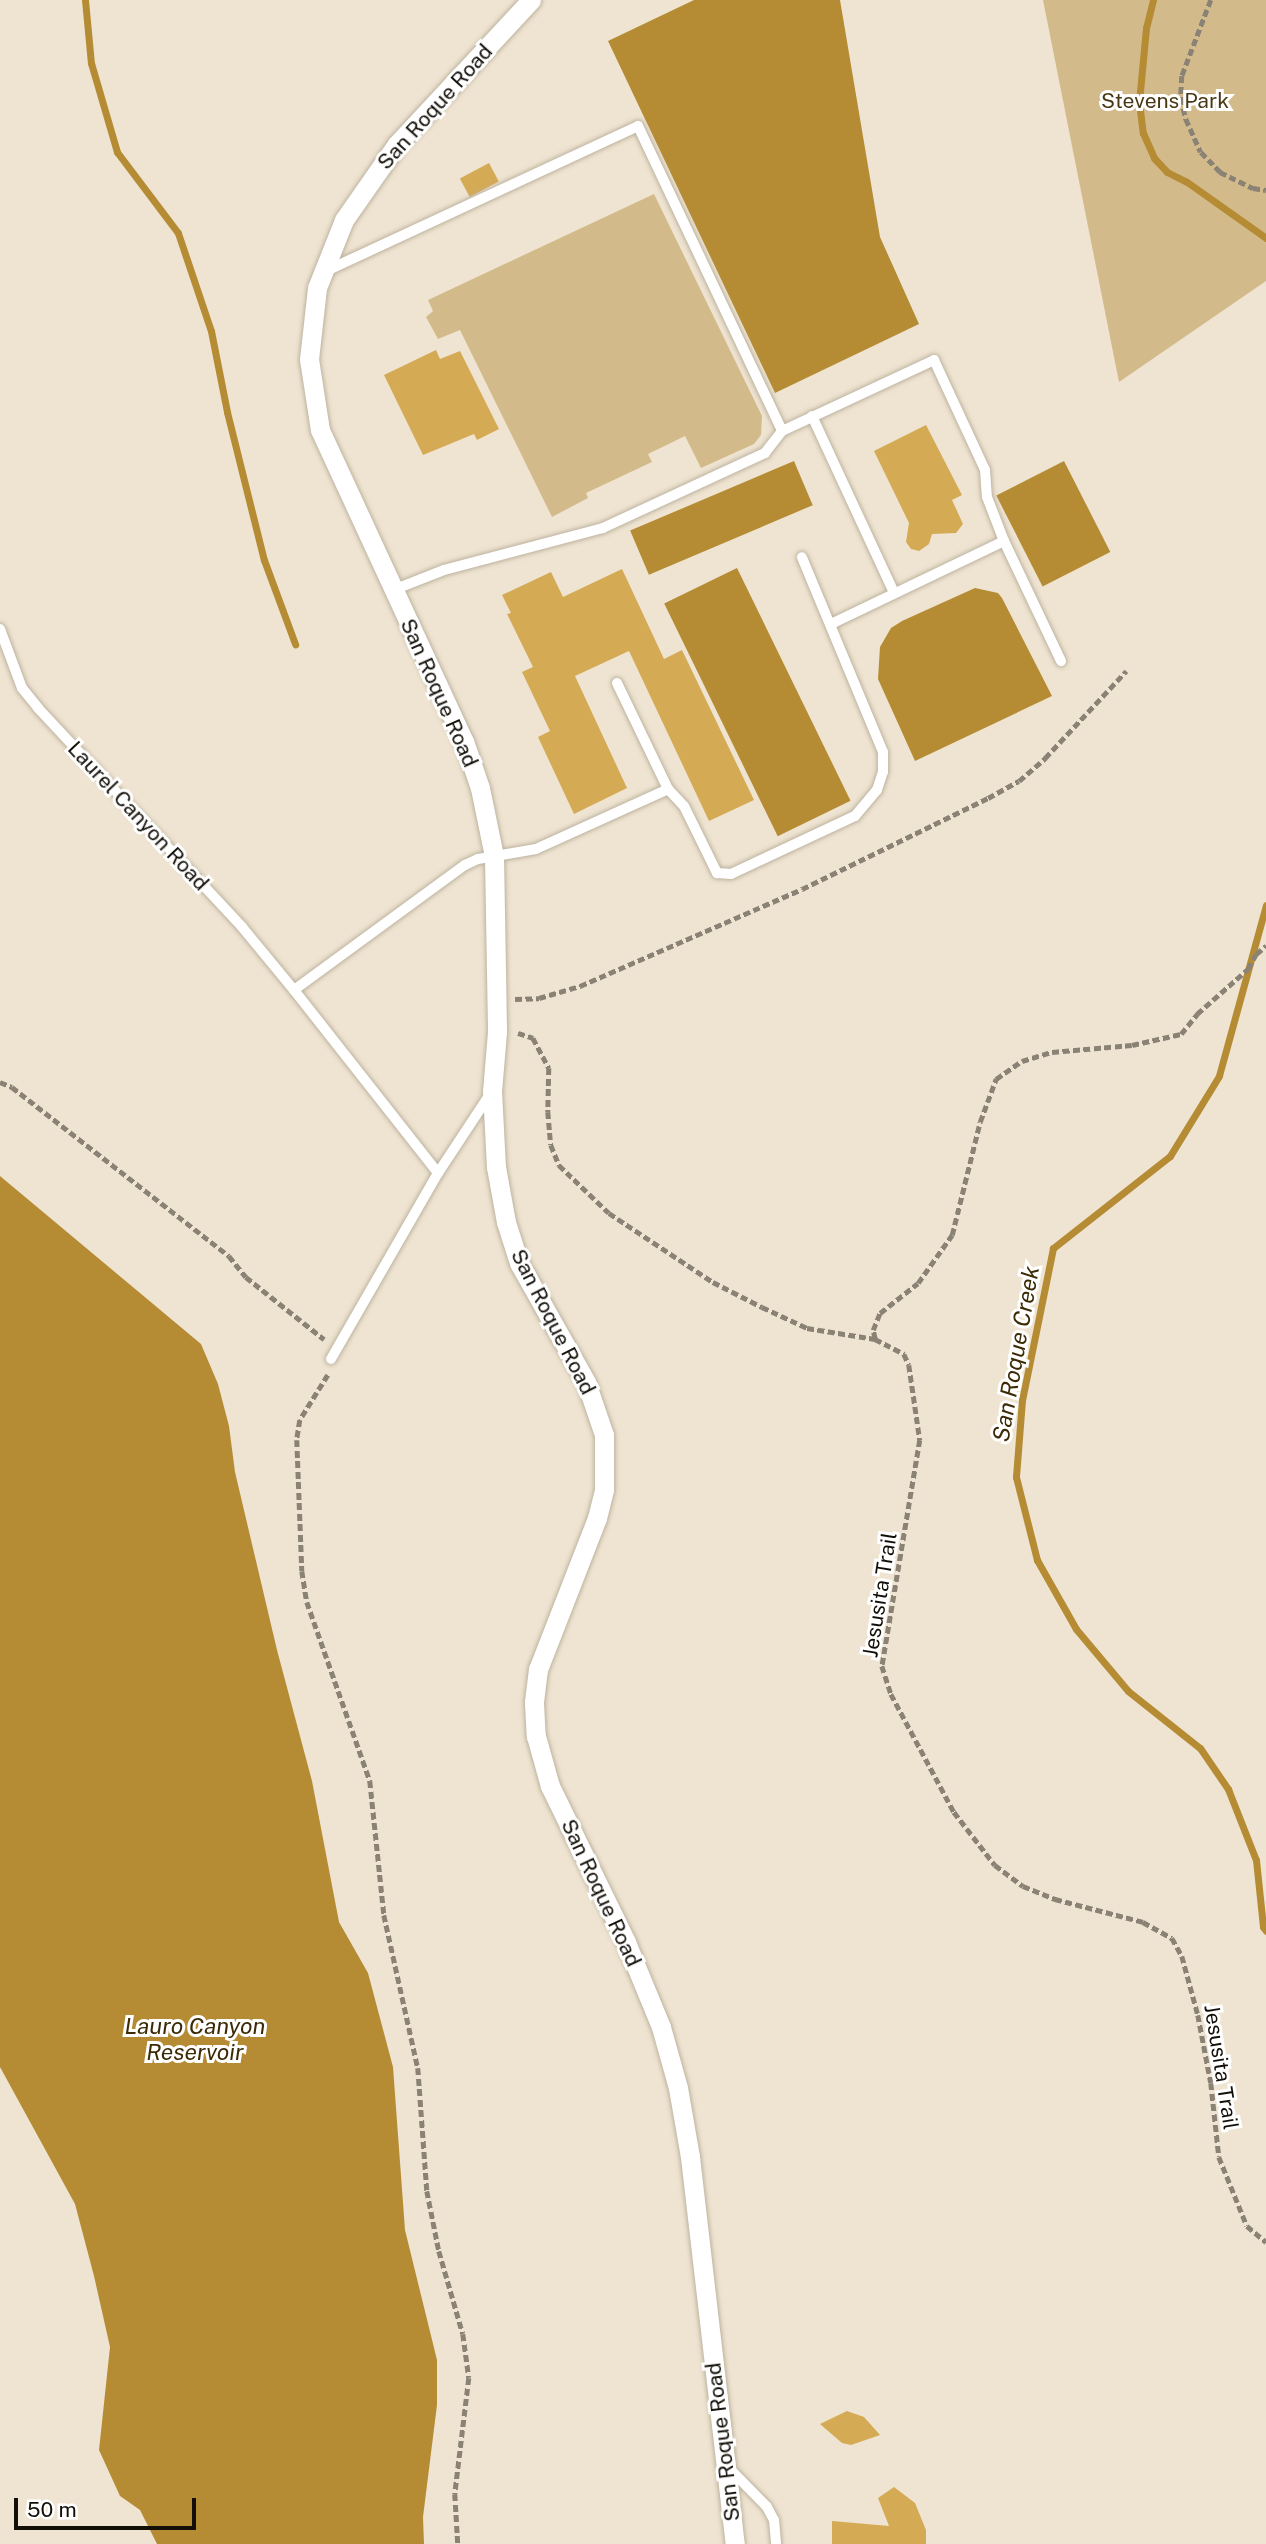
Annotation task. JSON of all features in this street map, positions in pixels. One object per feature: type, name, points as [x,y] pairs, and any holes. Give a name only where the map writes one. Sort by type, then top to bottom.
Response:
[{"type":"street","name":"San Roque Road","points":[[531,0],[397,144],[344,220],[322,272],[312,317],[309,359],[316,416],[464,741],[480,788],[494,856],[497,1032],[492,1091],[496,1167],[506,1222],[516,1252],[586,1382],[604,1435],[604,1490],[597,1518],[538,1670],[534,1703],[536,1736],[551,1786],[626,1942],[661,2027],[678,2088],[690,2157],[735,2544]]},
{"type":"lane","points":[[322,272],[638,126],[782,431]]},
{"type":"lane","points":[[393,590],[444,570],[603,528],[765,453],[782,431],[934,360],[985,470],[987,497],[1004,541],[1060,661]]},
{"type":"lane","points":[[812,416],[894,593]]},
{"type":"lane","points":[[831,624],[1004,541]]},
{"type":"lane","points":[[617,683],[668,789],[684,806],[717,873],[723,876],[855,816],[868,803],[883,772],[883,752],[802,557]]},
{"type":"lane","name":"Laurel Canyon Road","points":[[0,629],[22,688],[38,708],[242,927],[438,1174]]},
{"type":"lane","points":[[294,990],[465,865],[494,856],[536,849],[668,789]]},
{"type":"lane","points":[[331,1359],[438,1174],[492,1091]]},
{"type":"lane","points":[[727,2467],[767,2507],[774,2520],[776,2544]]},
{"type":"path","points":[[1211,0],[1182,76],[1181,98],[1186,119],[1202,152],[1220,172],[1252,188],[1266,190]]},
{"type":"path","points":[[496,999],[539,998],[580,986],[802,888],[988,798],[1019,781],[1045,758],[1126,671]]},
{"type":"path","points":[[875,1339],[873,1330],[880,1313],[918,1283],[952,1235],[980,1122],[996,1079],[1022,1061],[1052,1052],[1132,1045],[1181,1034],[1197,1014],[1248,969],[1256,954],[1266,946]]},
{"type":"path","name":"Jesusita Trail","points":[[497,1032],[522,1034],[539,1046],[549,1068],[548,1112],[551,1145],[559,1165],[609,1213],[713,1282],[762,1307],[807,1328],[875,1339],[904,1354],[909,1364],[920,1440],[882,1666],[891,1693],[954,1812],[995,1865],[1023,1886],[1080,1907],[1143,1922],[1172,1938],[1182,1956],[1198,2014],[1211,2083],[1219,2157],[1247,2226],[1266,2242]]},
{"type":"path","points":[[0,1082],[12,1087],[229,1256],[246,1277],[336,1348]]},
{"type":"path","points":[[331,1359],[330,1371],[323,1386],[300,1420],[297,1440],[302,1571],[307,1602],[370,1781],[383,1915],[418,2068],[427,2191],[439,2251],[463,2333],[470,2378],[455,2494],[457,2544]]},
{"type":"green space","name":"Stevens Park","points":[[1043,0],[1266,0],[1266,281],[1119,382]]},
{"type":"green space","points":[[654,194],[762,416],[761,435],[754,444],[701,468],[685,436],[648,454],[652,462],[586,493],[588,498],[552,517],[460,330],[438,339],[426,317],[433,311],[428,300]]},
{"type":"water","points":[[694,0],[840,0],[880,237],[919,324],[775,393],[608,41]]},
{"type":"water","points":[[794,461],[813,505],[649,575],[630,531]]},
{"type":"water","points":[[1064,461],[1110,552],[1043,586],[996,496]]},
{"type":"water","points":[[737,568],[851,801],[778,836],[664,604]]},
{"type":"water","points":[[975,588],[998,593],[1002,598],[1052,696],[915,761],[878,679],[880,647],[891,628],[902,621]]},
{"type":"water","name":"Lauro Canyon Reservoir","points":[[0,1176],[201,1344],[218,1384],[229,1426],[235,1472],[277,1650],[312,1781],[339,1922],[368,1973],[393,2067],[405,2230],[437,2360],[437,2405],[423,2517],[424,2544],[157,2544],[140,2510],[120,2496],[99,2450],[110,2347],[94,2276],[75,2204],[0,2067]]},
{"type":"building","points":[[489,163],[499,182],[470,197],[460,178]]},
{"type":"building","points":[[436,350],[440,359],[460,351],[499,429],[477,440],[474,434],[423,455],[384,375]]},
{"type":"building","points":[[926,425],[962,495],[952,500],[963,524],[956,533],[932,534],[929,544],[919,551],[911,549],[906,542],[909,523],[874,451]]},
{"type":"building","points":[[622,569],[664,659],[682,650],[754,800],[709,821],[629,651],[575,676],[627,788],[574,814],[538,737],[550,731],[522,672],[533,667],[507,614],[511,613],[502,595],[551,572],[563,597]]},
{"type":"building","points":[[847,2411],[864,2417],[880,2435],[851,2445],[842,2443],[820,2424]]},
{"type":"building","points":[[894,2487],[915,2503],[926,2530],[926,2544],[832,2544],[832,2521],[889,2526],[878,2498]]},
{"type":"waterway","points":[[85,0],[91,63],[117,152],[178,233],[211,331],[227,412],[264,560],[295,644]]},
{"type":"waterway","name":"San Roque Creek","points":[[1153,0],[1146,28],[1139,102],[1143,133],[1154,158],[1167,172],[1187,182],[1266,238]]},
{"type":"waterway","name":"San Roque Creek","points":[[1266,905],[1219,1076],[1170,1156],[1053,1248],[1022,1400],[1016,1477],[1037,1560],[1076,1629],[1128,1691],[1200,1748],[1228,1789],[1256,1860],[1263,1927],[1266,1931]]}]
